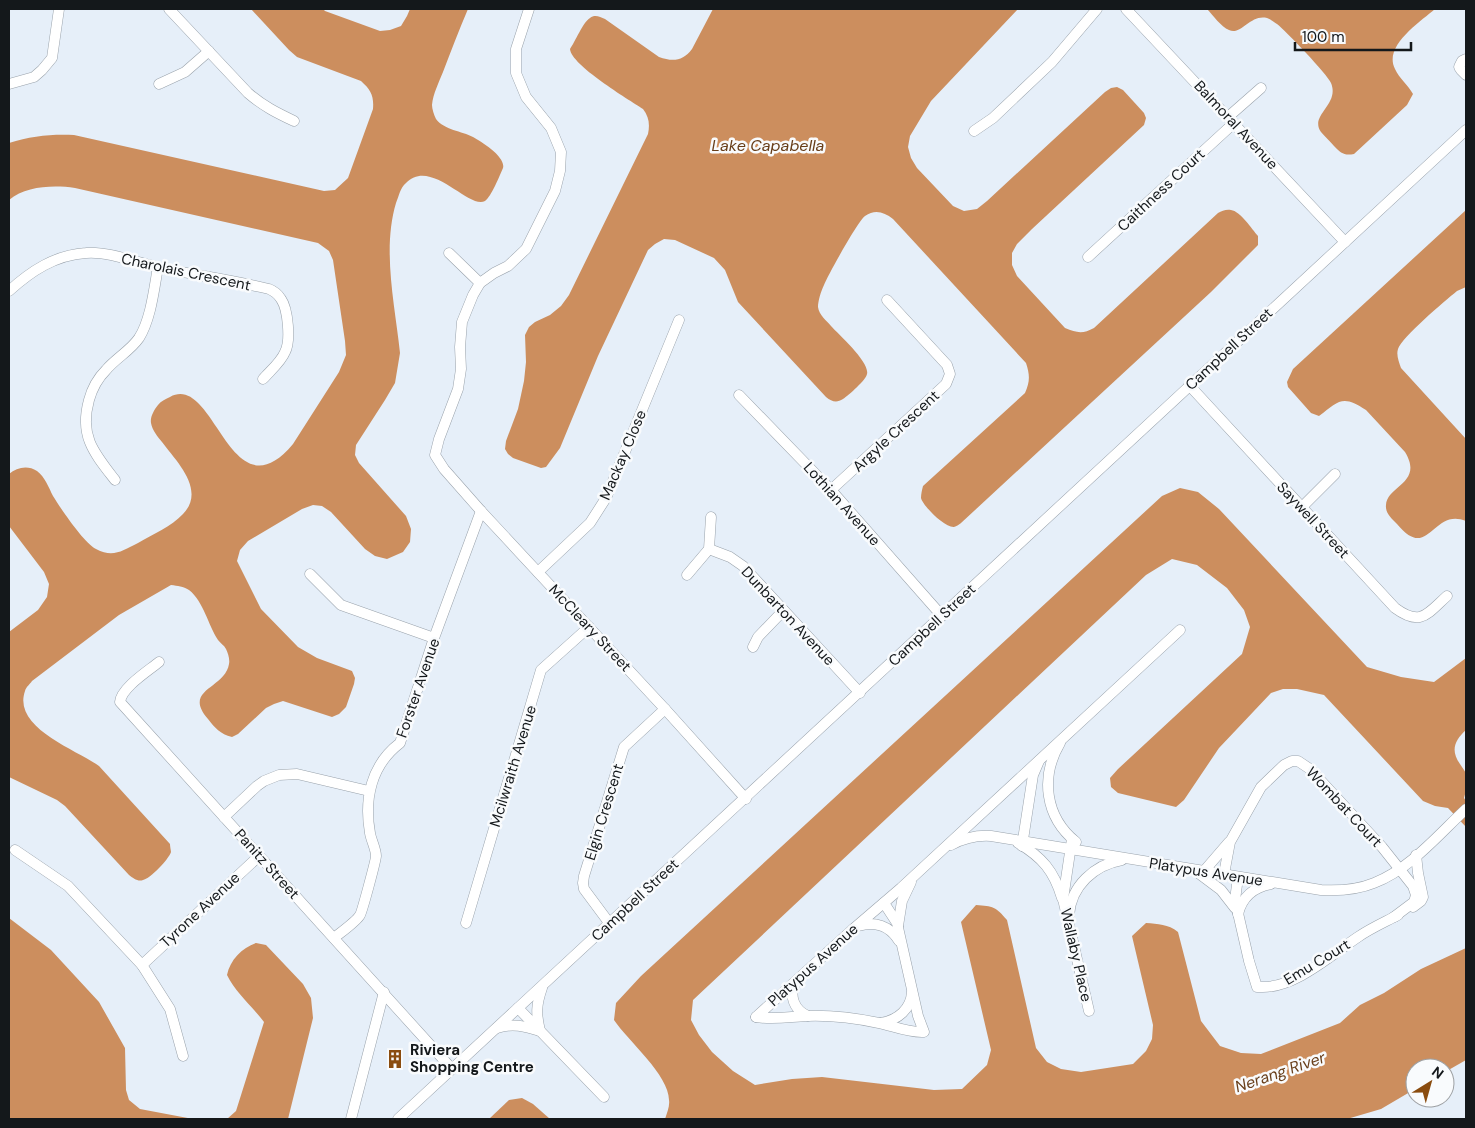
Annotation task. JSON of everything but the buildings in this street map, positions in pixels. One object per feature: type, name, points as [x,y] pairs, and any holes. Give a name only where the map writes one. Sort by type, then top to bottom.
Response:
[{"type":"street","points":[[9,84],[34,77],[52,58],[59,9]]},
{"type":"street","points":[[169,9],[248,93],[271,110],[294,120]]},
{"type":"street","points":[[448,253],[480,283],[508,266],[526,249],[555,191],[560,171],[560,152],[551,128],[526,97],[516,73],[516,49],[529,9]]},
{"type":"street","points":[[974,131],[994,118],[1052,62],[1097,9]]},
{"type":"street","name":"Balmoral Avenue","points":[[1126,9],[1345,242]]},
{"type":"street","points":[[159,84],[185,72],[209,51]]},
{"type":"street","points":[[1466,59],[1462,61],[1459,67],[1466,75]]},
{"type":"street","name":"Caithness Court","points":[[1088,257],[1231,120],[1261,88]]},
{"type":"street","name":"Campbell Street","points":[[398,1119],[746,799],[1189,385],[1466,130]]},
{"type":"street","name":"Charolais Crescent","points":[[9,291],[39,267],[49,262],[86,253],[98,253],[273,291],[284,305],[289,341],[282,358],[262,379]]},
{"type":"street","points":[[115,480],[98,458],[91,445],[85,425],[86,415],[91,392],[101,376],[114,361],[127,352],[139,338],[144,328],[158,267]]},
{"type":"street","name":"McCleary Street","points":[[480,283],[462,322],[461,369],[458,389],[439,439],[436,455],[444,469],[481,511],[746,799]]},
{"type":"street","name":"Argyle Crescent","points":[[831,490],[946,384],[950,374],[947,365],[887,300]]},
{"type":"street","name":"Mackay Close","points":[[538,572],[590,523],[606,498],[679,320]]},
{"type":"street","name":"Saywell Street","points":[[1189,385],[1395,608],[1405,616],[1419,618],[1428,614],[1447,596]]},
{"type":"street","name":"Lothian Avenue","points":[[739,395],[831,490],[942,616]]},
{"type":"street","points":[[1302,507],[1336,474]]},
{"type":"street","name":"Forster Avenue","points":[[334,938],[360,915],[376,855],[370,831],[368,804],[372,782],[390,750],[400,743],[434,638],[481,511]]},
{"type":"street","points":[[687,575],[708,549],[712,517]]},
{"type":"street","name":"Dunbarton Avenue","points":[[708,549],[730,557],[743,566],[860,693]]},
{"type":"street","points":[[310,574],[341,606],[434,638]]},
{"type":"street","points":[[753,647],[758,637],[784,612]]},
{"type":"street","name":"Mcilwraith Avenue","points":[[466,923],[541,670],[589,627]]},
{"type":"street","name":"Platypus Avenue","points":[[808,1016],[776,1019],[756,1017],[884,903],[1180,630]]},
{"type":"street","name":"Panitz Street","points":[[159,662],[126,690],[121,696],[120,702],[452,1069]]},
{"type":"street","name":"Elgin Crescent","points":[[610,924],[584,889],[584,876],[624,748],[666,710]]},
{"type":"street","points":[[1067,734],[1054,755],[1048,774],[1047,790],[1054,816],[1071,844]]},
{"type":"street","points":[[1042,756],[1034,775],[1022,844],[1040,858],[1049,869],[1057,883],[1063,901]]},
{"type":"street","name":"Wombat Court","points":[[1224,874],[1227,852],[1232,839],[1260,787],[1284,765],[1297,761],[1305,765],[1316,776],[1382,847],[1399,869]]},
{"type":"street","points":[[224,817],[257,786],[279,775],[297,774],[370,791]]},
{"type":"street","name":"Platypus Avenue","points":[[938,853],[955,842],[985,836],[1010,839],[1022,844],[1071,844],[1103,855],[1321,890],[1351,890],[1374,883],[1399,869],[1416,856],[1466,809]]},
{"type":"street","name":"Wombat Court","points":[[1199,870],[1232,839]]},
{"type":"street","name":"Wallaby Place","points":[[1071,844],[1063,901],[1089,1011]]},
{"type":"street","points":[[15,850],[68,886],[142,965],[170,1009],[183,1056]]},
{"type":"street","name":"Tyrone Avenue","points":[[142,965],[259,856]]},
{"type":"street","name":"Emu Court","points":[[1238,877],[1235,898],[1238,914],[1251,970],[1257,987],[1262,987],[1279,984],[1302,974],[1366,932],[1423,899],[1416,856]]},
{"type":"street","points":[[1068,924],[1072,900],[1076,890],[1086,878],[1110,863],[1131,859]]},
{"type":"street","name":"Emu Court","points":[[1394,917],[1414,902],[1416,897],[1413,886],[1399,869]]},
{"type":"street","points":[[1199,870],[1230,900],[1238,914]]},
{"type":"street","points":[[898,932],[904,893],[914,875]]},
{"type":"street","points":[[1238,914],[1242,903],[1252,891],[1265,885],[1279,883]]},
{"type":"street","points":[[797,980],[792,991],[792,999],[798,1009],[808,1016],[841,1017],[924,1032],[894,918],[884,903]]},
{"type":"street","points":[[852,930],[866,924],[883,926],[894,933],[902,946]]},
{"type":"street","points":[[540,1031],[536,1014],[543,985]]},
{"type":"street","points":[[880,1023],[892,1020],[903,1012],[910,1001],[912,989]]},
{"type":"street","points":[[352,1119],[384,992]]},
{"type":"street","points":[[518,1008],[604,1097]]},
{"type":"street","points":[[497,1028],[508,1025],[524,1026],[540,1031]]},
{"type":"water","points":[[251,9],[323,9],[380,31],[401,26],[410,9],[468,9],[435,92],[432,105],[433,110],[439,123],[473,137],[493,150],[501,159],[503,168],[493,191],[485,201],[478,202],[427,176],[416,177],[406,183],[396,203],[392,221],[390,258],[400,353],[395,383],[356,445],[355,455],[359,463],[406,516],[411,529],[410,542],[403,552],[387,559],[375,556],[365,549],[331,512],[322,506],[313,505],[302,509],[248,541],[240,550],[237,561],[261,609],[298,647],[317,658],[352,671],[355,678],[354,684],[346,707],[339,714],[332,717],[283,701],[266,708],[238,734],[232,737],[221,732],[201,709],[200,701],[202,695],[226,672],[229,662],[228,654],[214,634],[202,607],[194,595],[185,588],[171,585],[119,615],[32,681],[26,690],[24,704],[28,716],[37,727],[62,745],[99,766],[170,844],[170,855],[163,864],[146,879],[139,880],[129,875],[65,806],[57,800],[9,777],[9,632],[38,610],[47,597],[49,584],[44,572],[9,526],[9,474],[23,468],[30,468],[40,473],[67,517],[85,540],[102,552],[113,553],[127,549],[167,527],[183,514],[189,505],[192,495],[187,476],[155,433],[152,426],[153,414],[158,405],[164,400],[170,397],[186,395],[199,404],[238,455],[254,465],[271,462],[293,444],[339,372],[346,355],[333,260],[329,251],[318,243],[75,188],[32,189],[9,200],[9,143],[41,136],[74,135],[324,191],[335,190],[348,178],[373,109],[371,93],[361,81],[297,57]]},
{"type":"water","name":"Lake Capabella","points":[[713,9],[1018,9],[931,101],[910,136],[908,147],[911,158],[917,168],[953,206],[964,211],[977,209],[987,201],[1105,92],[1117,87],[1123,90],[1144,113],[1146,118],[1144,125],[1032,229],[1017,244],[1012,253],[1012,265],[1017,276],[1065,328],[1080,332],[1094,328],[1218,213],[1231,210],[1242,217],[1258,236],[1258,245],[1211,292],[955,527],[945,524],[926,506],[921,498],[923,486],[1025,393],[1029,382],[1029,375],[1026,363],[893,219],[879,212],[865,216],[856,227],[827,279],[818,307],[821,315],[859,356],[867,369],[864,380],[843,399],[834,401],[826,397],[738,302],[725,270],[714,258],[675,240],[664,239],[648,250],[598,356],[560,448],[546,467],[541,468],[513,458],[505,449],[506,441],[518,409],[524,381],[526,362],[525,335],[529,327],[550,315],[561,306],[569,295],[649,130],[648,118],[643,109],[580,64],[570,49],[587,20],[596,16],[605,19],[659,57],[669,60],[681,58],[692,49]]},
{"type":"water","points":[[1207,9],[1435,9],[1405,35],[1398,43],[1394,52],[1395,69],[1413,94],[1407,105],[1354,154],[1348,155],[1339,150],[1321,132],[1318,126],[1321,115],[1332,98],[1331,83],[1297,43],[1277,24],[1267,18],[1256,19],[1233,31],[1217,21]]},
{"type":"water","points":[[1466,210],[1466,287],[1457,291],[1424,319],[1401,343],[1397,351],[1401,368],[1466,439],[1466,521],[1455,519],[1445,521],[1431,532],[1416,538],[1408,534],[1389,516],[1386,508],[1392,493],[1408,477],[1410,462],[1405,452],[1366,410],[1358,405],[1352,402],[1341,401],[1331,406],[1319,416],[1311,413],[1288,387],[1287,382],[1293,369]]},
{"type":"water","name":"Nerang River","points":[[1180,488],[1198,492],[1219,509],[1367,667],[1401,677],[1434,682],[1466,658],[1466,730],[1457,741],[1455,754],[1467,777],[1464,798],[1466,801],[1466,827],[1448,808],[1435,806],[1423,801],[1324,695],[1297,689],[1283,689],[1271,693],[1219,748],[1184,800],[1176,807],[1118,793],[1111,787],[1110,778],[1118,769],[1242,654],[1250,627],[1244,610],[1227,588],[1197,565],[1172,559],[1146,575],[693,1000],[691,1020],[699,1035],[712,1052],[733,1071],[755,1085],[792,1079],[822,1077],[934,1090],[962,1089],[987,1065],[991,1050],[961,922],[976,905],[994,908],[1007,920],[1036,1048],[1047,1062],[1061,1069],[1081,1072],[1133,1064],[1146,1051],[1152,1039],[1153,1025],[1132,936],[1146,923],[1167,926],[1178,932],[1201,1021],[1220,1046],[1241,1053],[1261,1054],[1340,1023],[1360,1005],[1384,993],[1421,969],[1466,948],[1466,1060],[1455,1066],[1455,1058],[1405,1058],[1405,1095],[1381,1109],[1347,1119],[665,1119],[669,1105],[667,1090],[647,1058],[614,1020],[616,1003],[641,976],[1162,496]]},
{"type":"water","points":[[9,918],[51,950],[99,1002],[125,1048],[126,1090],[129,1100],[140,1109],[193,1119],[9,1119]]},
{"type":"water","points":[[256,943],[266,945],[303,984],[311,998],[313,1018],[288,1119],[227,1119],[236,1111],[264,1022],[239,994],[227,975],[237,955]]},
{"type":"water","points":[[522,1098],[533,1104],[550,1119],[489,1119],[509,1100]]},
{"type":"place","name":"Riviera Shopping Centre","points":[[395,1059]]}]
